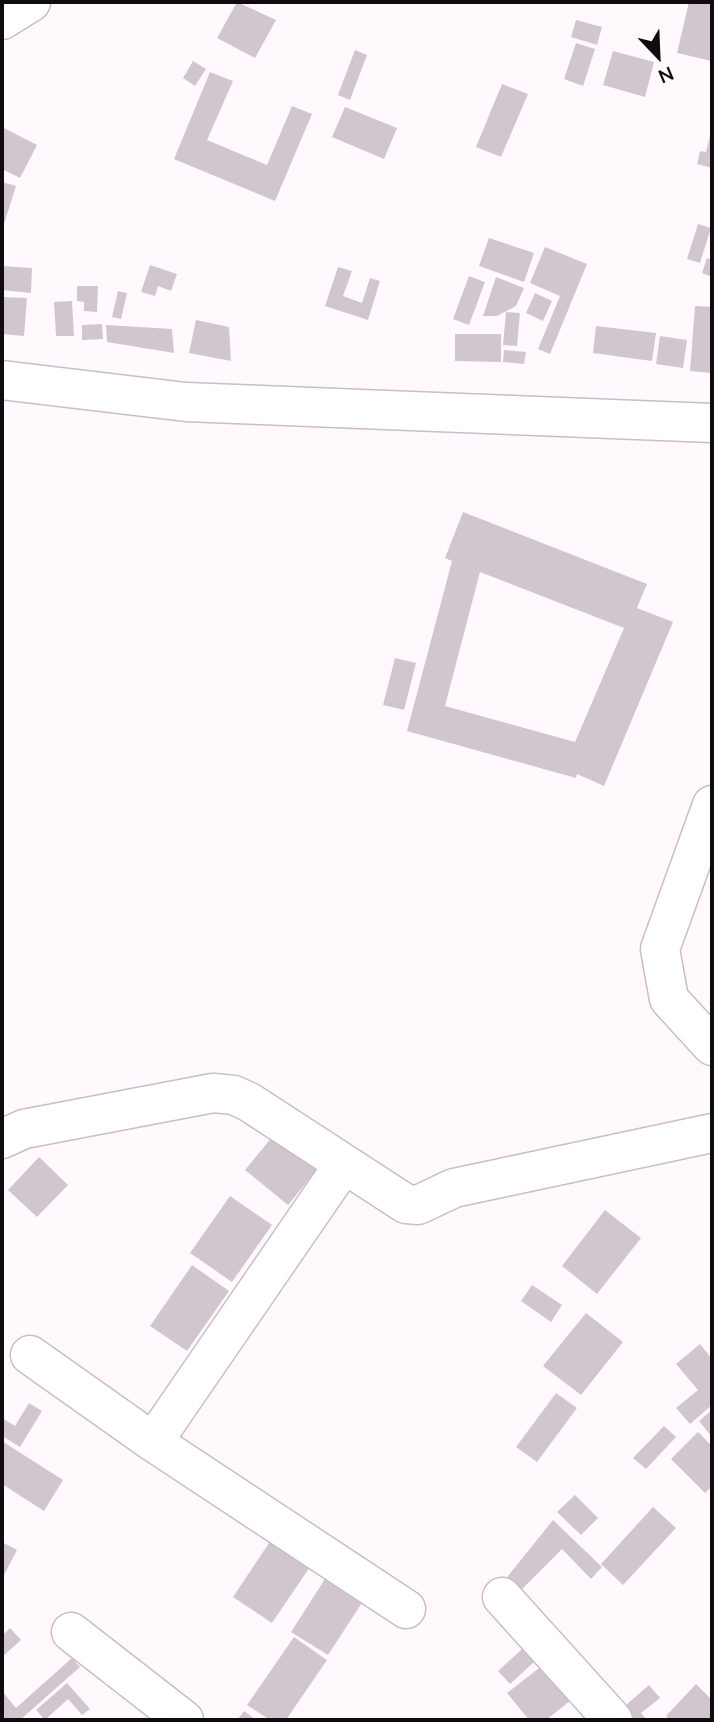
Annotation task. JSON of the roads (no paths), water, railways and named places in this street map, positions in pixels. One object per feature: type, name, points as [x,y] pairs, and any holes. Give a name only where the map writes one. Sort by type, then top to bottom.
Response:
[{"type":"street","points":[[2,20],[32,2]]},
{"type":"street","points":[[2,380],[186,402],[712,423]]},
{"type":"street","points":[[712,805],[660,949],[669,999],[712,1046]]},
{"type":"street","points":[[2,1139],[24,1129],[213,1093],[234,1095],[249,1102],[406,1204],[418,1205],[454,1188],[712,1133]]},
{"type":"street","points":[[153,1442],[344,1164]]},
{"type":"street","points":[[30,1355],[153,1442],[406,1609]]},
{"type":"street","points":[[502,1597],[613,1720]]},
{"type":"street","points":[[71,1632],[184,1720]]}]
